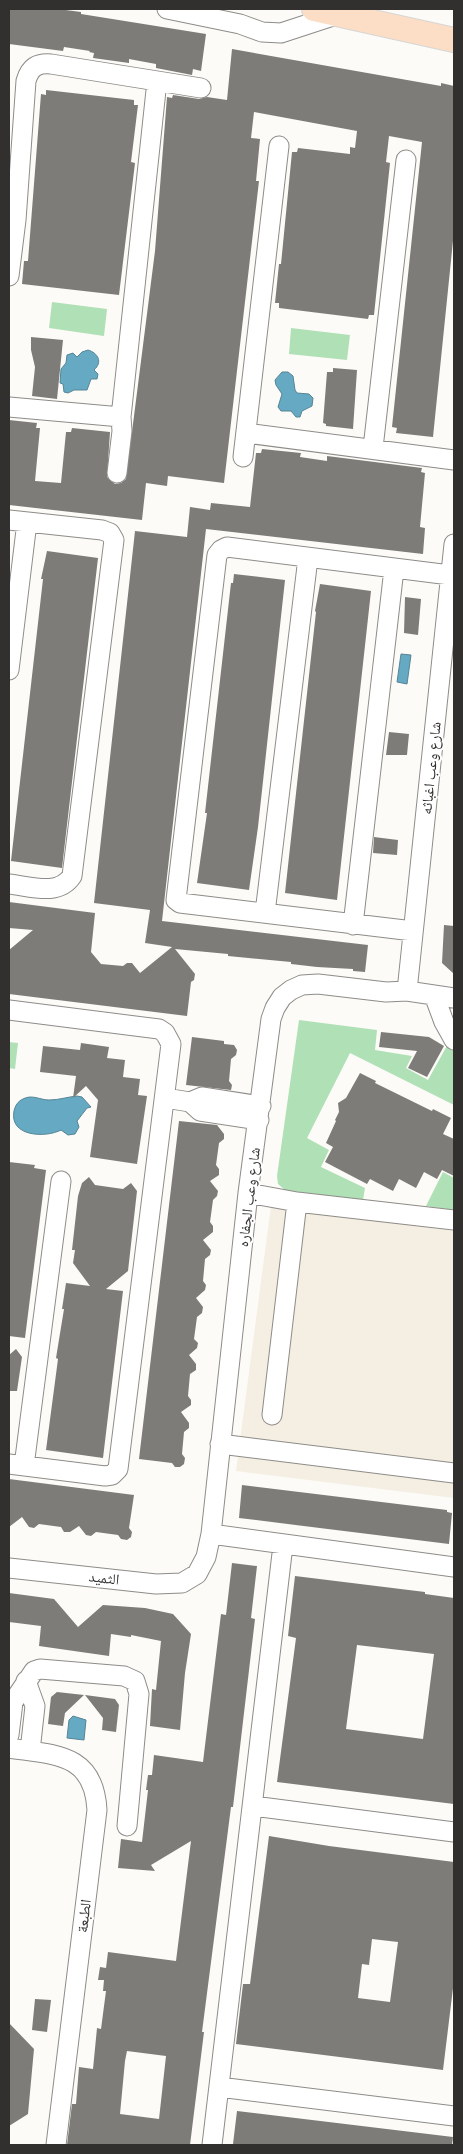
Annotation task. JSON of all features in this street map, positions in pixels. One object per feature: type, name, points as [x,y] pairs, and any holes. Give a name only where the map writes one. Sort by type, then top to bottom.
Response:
[{"type":"main road","points":[[314,9],[454,40]]},
{"type":"street","points":[[167,9],[240,24],[262,32],[281,33],[339,14]]},
{"type":"street","points":[[9,276],[16,220],[26,81],[29,72],[34,66],[42,63],[201,88]]},
{"type":"street","points":[[117,473],[122,431],[121,417],[157,81]]},
{"type":"street","points":[[243,457],[279,146]]},
{"type":"street","points":[[373,448],[406,160]]},
{"type":"street","points":[[9,407],[121,417]]},
{"type":"street","points":[[246,433],[454,460]]},
{"type":"street","points":[[9,670],[18,521],[106,531],[112,536],[114,544],[72,876],[67,884],[58,888],[9,884]]},
{"type":"street","name":"شارع وعب اغباثه","points":[[407,991],[450,622],[450,576],[454,544]]},
{"type":"street","points":[[414,931],[180,903],[176,900],[217,555],[221,550],[227,547],[450,576]]},
{"type":"street","points":[[266,914],[308,558]]},
{"type":"street","points":[[353,925],[394,568]]},
{"type":"street","name":"شارع وعب الجفاره","points":[[197,1574],[206,1557],[211,1534],[248,1193],[271,1019],[275,1008],[291,990],[302,984],[318,984],[373,991],[407,991],[454,998]]},
{"type":"street","points":[[434,995],[444,1022],[454,1040]]},
{"type":"street","points":[[9,1010],[159,1028],[165,1033],[171,1044],[118,1469],[112,1475],[105,1476],[16,1465],[61,1182]]},
{"type":"street","points":[[165,1098],[190,1102],[202,1098],[260,1113]]},
{"type":"street","points":[[248,1193],[297,1202],[454,1220]]},
{"type":"street","points":[[272,1415],[297,1202]]},
{"type":"street","points":[[220,1444],[454,1473]]},
{"type":"street","points":[[211,1534],[454,1567]]},
{"type":"street","points":[[212,2145],[283,1545]]},
{"type":"street","name":"الثميد","points":[[9,1568],[156,1584],[182,1583],[197,1574]]},
{"type":"street","points":[[9,1735],[13,1702],[34,1671],[40,1669],[124,1676],[135,1682],[139,1694],[127,1826]]},
{"type":"street","points":[[26,1682],[36,1706],[30,1751]]},
{"type":"street","name":"الطبعة","points":[[9,1748],[63,1757],[78,1764],[90,1777],[96,1792],[97,1810],[56,2145]]},
{"type":"street","points":[[253,1806],[454,1832]]},
{"type":"street","points":[[219,2087],[454,2116]]},
{"type":"shaded area","points":[[271,1206],[454,1231],[454,1498],[236,1471]]},
{"type":"green space","points":[[52,302],[107,309],[104,336],[49,328]]},
{"type":"green space","points":[[291,328],[350,335],[347,360],[289,354]]},
{"type":"green space","points":[[299,1020],[377,1030],[375,1050],[412,1056],[406,1068],[428,1080],[449,1042],[454,1043],[454,1105],[350,1053],[307,1138],[329,1150],[321,1167],[365,1188],[363,1200],[285,1190],[278,1184],[277,1176]]},
{"type":"green space","points":[[9,1042],[18,1043],[15,1069],[9,1068]]},
{"type":"green space","points":[[443,1172],[454,1178],[454,1210],[426,1206]]},
{"type":"water","points":[[88,350],[97,356],[99,361],[94,370],[98,374],[97,379],[91,379],[87,390],[64,392],[63,384],[60,383],[61,369],[66,363],[67,355],[73,353],[77,357],[82,352]]},
{"type":"water","points":[[282,372],[288,372],[293,376],[297,393],[309,394],[313,398],[312,406],[302,411],[300,417],[296,417],[291,411],[281,411],[278,407],[282,394],[275,380]]},
{"type":"water","points":[[401,654],[411,655],[407,684],[397,682]]},
{"type":"water","points":[[77,1096],[82,1097],[91,1107],[87,1108],[77,1121],[79,1127],[75,1134],[68,1135],[61,1130],[47,1134],[30,1133],[23,1131],[14,1120],[16,1106],[26,1098],[56,1100]]},
{"type":"water","points":[[73,1716],[86,1720],[84,1740],[67,1738],[69,1720]]},
{"type":"building","points":[[9,9],[58,9],[206,34],[201,71],[193,69],[192,75],[156,68],[156,64],[129,59],[129,63],[93,58],[94,53],[90,51],[64,47],[63,51],[9,44]]},
{"type":"building","points":[[232,49],[441,86],[441,83],[454,86],[454,231],[433,437],[396,433],[397,428],[392,427],[422,142],[389,136],[386,162],[390,163],[374,315],[369,315],[368,319],[279,308],[279,303],[275,303],[279,264],[281,264],[292,152],[297,152],[298,148],[350,154],[350,147],[355,148],[357,131],[254,112],[251,138],[260,139],[256,181],[259,181],[224,483],[168,476],[167,486],[146,483],[142,520],[9,505],[9,420],[37,423],[36,428],[40,428],[35,481],[61,483],[66,432],[71,432],[72,428],[110,432],[107,477],[115,484],[121,483],[126,479],[155,251],[167,97],[172,98],[173,95],[199,99],[207,97],[227,100]]},
{"type":"building","points":[[46,90],[134,100],[134,105],[138,105],[131,162],[135,163],[119,295],[22,284],[24,261],[28,261],[41,94],[46,95]]},
{"type":"building","points":[[31,337],[63,340],[57,399],[32,396],[35,367],[31,350]]},
{"type":"building","points":[[333,368],[357,370],[353,429],[326,426],[323,423],[327,372],[333,372]]},
{"type":"building","points":[[262,449],[301,453],[300,457],[327,461],[327,456],[422,468],[421,472],[425,473],[420,527],[425,528],[423,554],[206,529],[162,921],[368,945],[365,972],[353,971],[353,969],[317,967],[291,964],[291,962],[228,956],[228,954],[175,949],[195,974],[194,980],[191,982],[187,1016],[9,994],[9,950],[33,930],[9,928],[9,902],[95,913],[91,952],[101,964],[123,966],[127,963],[132,963],[140,973],[172,947],[145,943],[150,910],[94,903],[135,531],[187,537],[190,507],[210,510],[211,503],[250,507],[256,453],[261,453]]},
{"type":"building","points":[[47,551],[98,558],[62,868],[11,861],[43,579],[41,579]]},
{"type":"building","points":[[234,574],[285,580],[258,827],[249,890],[197,883],[207,813],[205,813],[231,583],[233,583]]},
{"type":"building","points":[[320,584],[371,591],[337,900],[285,893],[315,611]]},
{"type":"building","points":[[405,597],[421,599],[418,635],[404,633]]},
{"type":"building","points":[[389,732],[409,734],[407,755],[386,755]]},
{"type":"building","points":[[374,837],[398,840],[397,855],[373,853]]},
{"type":"building","points":[[444,925],[454,926],[454,974],[442,963]]},
{"type":"building","points":[[381,1032],[429,1037],[444,1046],[427,1077],[408,1068],[417,1051],[379,1047]]},
{"type":"building","points":[[192,1037],[224,1041],[224,1044],[234,1045],[237,1050],[236,1055],[231,1059],[229,1081],[232,1085],[231,1090],[186,1085]]},
{"type":"building","points":[[81,1043],[109,1047],[107,1058],[125,1060],[123,1077],[140,1079],[138,1095],[147,1096],[137,1164],[90,1157],[98,1100],[86,1086],[73,1098],[76,1076],[40,1072],[43,1046],[80,1050]]},
{"type":"building","points":[[360,1073],[376,1081],[375,1083],[432,1111],[433,1109],[451,1118],[443,1134],[454,1139],[454,1176],[442,1170],[437,1179],[424,1172],[416,1188],[399,1179],[393,1191],[370,1179],[367,1184],[325,1162],[333,1147],[326,1143],[339,1112],[338,1103],[346,1098]]},
{"type":"building","points":[[179,1121],[217,1125],[224,1134],[224,1139],[219,1143],[216,1165],[219,1169],[219,1175],[210,1181],[218,1191],[217,1196],[213,1200],[210,1222],[213,1226],[213,1232],[203,1240],[211,1250],[210,1255],[205,1259],[203,1281],[206,1285],[205,1290],[196,1298],[203,1307],[202,1313],[197,1317],[194,1339],[198,1343],[197,1348],[189,1355],[196,1364],[196,1370],[190,1374],[188,1396],[191,1400],[191,1405],[181,1412],[189,1423],[189,1428],[184,1432],[182,1454],[185,1458],[184,1464],[180,1467],[175,1467],[172,1463],[139,1459]]},
{"type":"building","points":[[9,1162],[35,1165],[34,1168],[46,1170],[25,1338],[9,1336]]},
{"type":"building","points":[[89,1177],[95,1185],[123,1189],[131,1183],[137,1191],[128,1271],[106,1289],[123,1291],[103,1458],[46,1450],[66,1283],[90,1286],[73,1263],[75,1250],[72,1250],[78,1196],[82,1183]]},
{"type":"building","points":[[16,1349],[22,1357],[17,1391],[9,1391],[9,1355]]},
{"type":"building","points":[[9,1479],[134,1495],[129,1528],[132,1532],[131,1537],[127,1540],[121,1539],[118,1535],[96,1532],[91,1536],[86,1535],[79,1526],[70,1532],[64,1532],[61,1527],[39,1524],[34,1528],[29,1527],[22,1517],[9,1527]]},
{"type":"building","points":[[242,1485],[447,1510],[447,1512],[452,1513],[449,1544],[239,1518]]},
{"type":"building","points":[[232,1563],[257,1566],[251,1618],[255,1619],[233,1807],[231,1807],[202,2032],[204,2032],[190,2145],[67,2145],[72,2104],[76,2104],[79,2067],[93,2069],[97,2028],[101,2029],[106,1991],[103,1991],[104,1980],[98,1980],[100,1967],[106,1968],[108,1952],[176,1961],[191,1841],[151,1865],[155,1871],[118,1868],[121,1839],[142,1842],[148,1775],[152,1775],[154,1755],[203,1762],[221,1614],[226,1615]],"holes":[[[127,2051],[166,2056],[159,2119],[120,2114]]]},
{"type":"building","points":[[295,1576],[425,1592],[425,1594],[454,1598],[454,1804],[277,1782],[296,1638],[288,1636]],"holes":[[[357,1645],[434,1654],[423,1739],[346,1729]]]},
{"type":"building","points":[[9,1593],[54,1599],[78,1627],[103,1605],[145,1608],[173,1614],[191,1634],[185,1673],[180,1730],[150,1726],[152,1689],[156,1690],[161,1641],[131,1635],[131,1637],[111,1634],[109,1656],[39,1646],[41,1626],[9,1622]]},
{"type":"building","points":[[57,1692],[84,1695],[65,1713],[63,1726],[48,1724],[51,1697]]},
{"type":"building","points":[[85,1695],[115,1699],[119,1705],[116,1732],[102,1730],[103,1718]]},
{"type":"building","points":[[269,1836],[329,1846],[454,1862],[454,1980],[443,2070],[236,2044],[243,1984],[250,1984]],"holes":[[[372,1939],[398,1942],[390,2002],[358,1998],[362,1964],[369,1965]]]},
{"type":"building","points":[[35,1999],[51,2000],[47,2032],[32,2030]]},
{"type":"building","points":[[9,2023],[34,2049],[28,2114],[9,2126]]},
{"type":"building","points":[[237,2111],[453,2137],[452,2145],[233,2144]]}]
